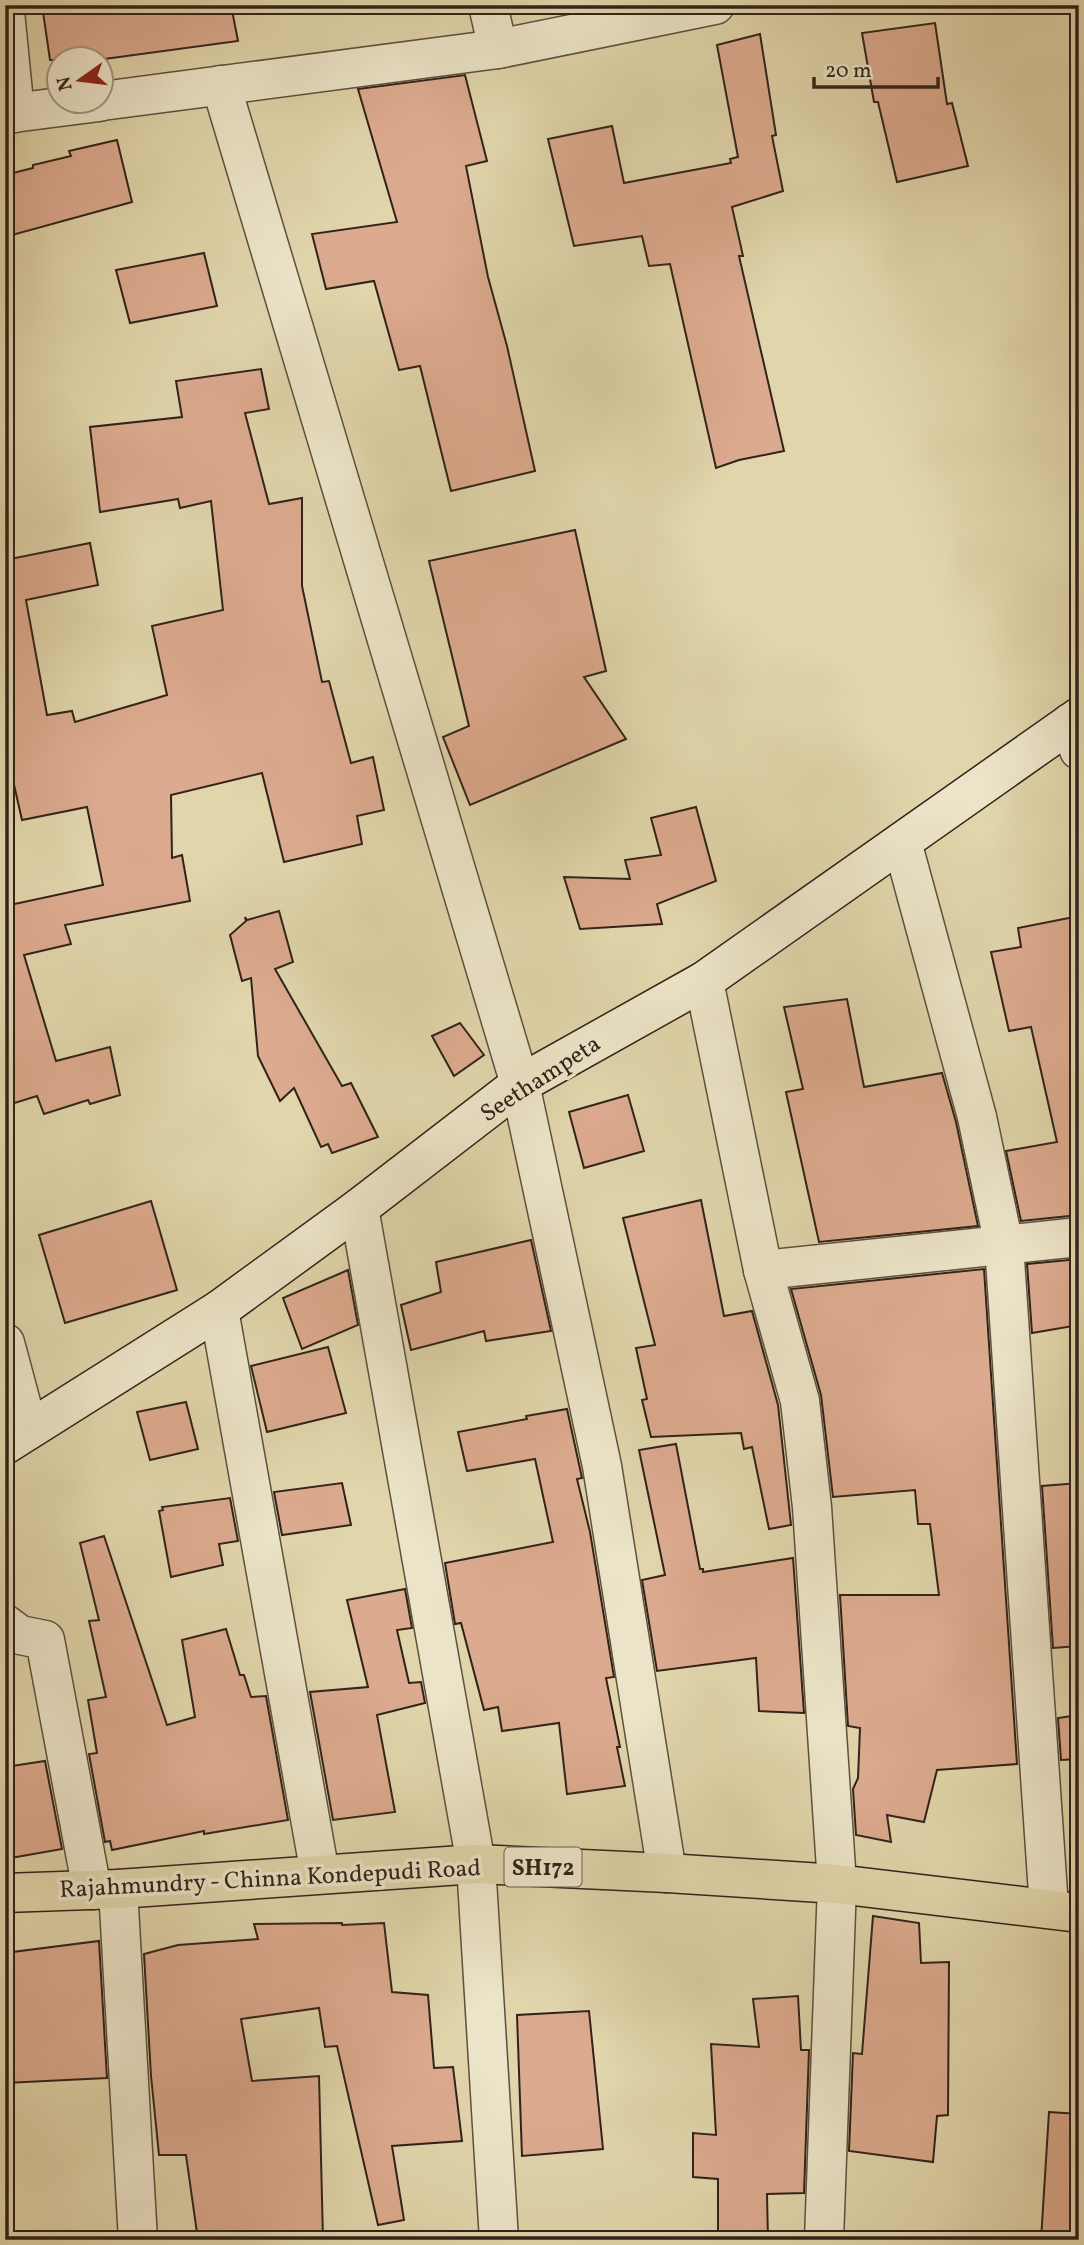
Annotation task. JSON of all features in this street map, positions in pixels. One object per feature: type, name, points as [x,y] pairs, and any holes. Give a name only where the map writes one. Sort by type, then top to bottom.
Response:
[{"type":"main road","name":"Rajahmundry - Chinna Kondepudi Road","points":[[5,1894],[476,1864],[837,1884],[1064,1910]]},
{"type":"street","points":[[488,5],[498,49]]},
{"type":"street","points":[[116,99],[498,49],[715,5]]},
{"type":"street","points":[[5,12],[10,113],[46,108]]},
{"type":"street","points":[[220,85],[520,1084],[602,1466],[667,1873]]},
{"type":"street","name":"Seethampeta","points":[[17,1437],[219,1310],[359,1208],[520,1084],[704,981],[902,842],[1076,730]]},
{"type":"street","points":[[902,842],[977,1117],[1004,1245],[1064,1910]]},
{"type":"street","points":[[704,981],[763,1270],[800,1401],[813,1520],[837,1884],[824,2240]]},
{"type":"street","points":[[359,1208],[476,1864],[499,2240]]},
{"type":"street","points":[[763,1270],[1079,1237]]},
{"type":"street","points":[[219,1310],[320,1874]]},
{"type":"street","points":[[5,1343],[17,1437]]},
{"type":"street","points":[[5,1624],[20,1635],[45,1640],[105,1889],[138,2240]]},
{"type":"building","points":[[42,5],[231,5],[238,41],[116,57],[116,46],[48,46]]},
{"type":"building","points":[[935,23],[947,104],[952,103],[968,166],[897,182],[878,102],[874,102],[862,33]]},
{"type":"building","points":[[760,34],[776,135],[772,136],[783,191],[732,207],[743,256],[739,256],[784,451],[739,460],[716,468],[670,264],[649,266],[642,236],[574,246],[548,139],[612,126],[624,183],[731,163],[730,159],[738,157],[717,45]]},
{"type":"building","points":[[465,75],[487,161],[466,166],[488,277],[507,346],[535,471],[451,491],[420,366],[399,370],[374,281],[326,289],[312,234],[397,222],[358,89]]},
{"type":"building","points":[[117,140],[132,202],[5,237],[5,175],[71,156],[69,151]]},
{"type":"building","points":[[204,253],[217,306],[130,323],[116,270]]},
{"type":"building","points":[[261,369],[269,409],[245,413],[269,504],[302,498],[302,586],[322,682],[329,681],[351,763],[373,757],[384,810],[357,816],[362,844],[284,862],[262,773],[171,795],[172,858],[182,855],[190,901],[65,925],[71,944],[24,955],[56,1061],[110,1047],[120,1095],[90,1104],[88,1100],[44,1114],[37,1096],[5,1106],[5,906],[103,885],[87,807],[22,820],[5,745],[5,560],[90,543],[98,585],[26,600],[47,715],[72,711],[75,722],[167,695],[152,626],[223,610],[211,501],[180,508],[178,499],[100,512],[90,427],[182,417],[176,381]]},
{"type":"building","points":[[575,530],[606,671],[584,677],[626,739],[470,805],[443,737],[469,726],[429,561]]},
{"type":"building","points":[[696,807],[716,881],[657,904],[662,924],[580,929],[564,877],[630,879],[625,860],[661,855],[651,818]]},
{"type":"building","points":[[279,911],[293,962],[275,969],[342,1086],[351,1083],[378,1137],[332,1153],[328,1144],[321,1147],[294,1088],[280,1101],[258,1056],[251,978],[242,981],[230,935],[246,921],[245,917],[247,920]]},
{"type":"building","points":[[1079,916],[1079,1215],[1021,1221],[1006,1151],[1057,1142],[1031,1027],[1009,1031],[991,952],[1021,947],[1018,928]]},
{"type":"building","points":[[847,999],[864,1087],[942,1073],[956,1122],[978,1226],[819,1242],[786,1092],[803,1089],[784,1007]]},
{"type":"building","points":[[460,1023],[484,1055],[454,1076],[432,1036]]},
{"type":"building","points":[[628,1095],[644,1151],[584,1168],[569,1112]]},
{"type":"building","points":[[701,1200],[724,1316],[752,1311],[778,1405],[791,1525],[769,1529],[752,1447],[744,1449],[741,1433],[651,1437],[642,1400],[647,1399],[636,1348],[655,1345],[623,1218]]},
{"type":"building","points":[[151,1201],[177,1290],[65,1323],[39,1235]]},
{"type":"building","points":[[531,1240],[551,1331],[486,1341],[484,1331],[411,1350],[401,1305],[441,1292],[436,1262]]},
{"type":"building","points":[[1079,1259],[1079,1325],[1032,1333],[1027,1264]]},
{"type":"building","points":[[984,1269],[1017,1764],[937,1770],[924,1822],[887,1815],[891,1842],[856,1835],[853,1789],[858,1778],[860,1728],[848,1726],[840,1595],[939,1595],[930,1524],[918,1524],[915,1490],[833,1497],[821,1395],[791,1289]]},
{"type":"building","points":[[348,1270],[358,1325],[302,1349],[283,1298]]},
{"type":"building","points":[[328,1347],[346,1413],[267,1432],[251,1366]]},
{"type":"building","points":[[186,1402],[198,1449],[150,1460],[137,1412]]},
{"type":"building","points":[[567,1409],[582,1478],[577,1479],[590,1532],[614,1677],[606,1678],[625,1786],[567,1794],[559,1723],[502,1731],[498,1707],[484,1710],[461,1623],[455,1624],[445,1563],[553,1542],[535,1459],[467,1471],[458,1432]]},
{"type":"building","points":[[676,1444],[700,1569],[703,1569],[703,1572],[793,1558],[804,1713],[759,1711],[756,1658],[657,1671],[642,1580],[665,1575],[639,1450]]},
{"type":"building","points":[[342,1483],[351,1525],[282,1535],[274,1492]]},
{"type":"building","points":[[1079,1483],[1079,1646],[1053,1648],[1042,1486]]},
{"type":"building","points":[[230,1498],[238,1541],[219,1544],[223,1565],[171,1577],[159,1511],[163,1510],[162,1507]]},
{"type":"building","points":[[104,1536],[167,1725],[195,1717],[182,1640],[226,1629],[240,1675],[244,1675],[251,1697],[266,1696],[288,1820],[204,1834],[204,1831],[112,1850],[110,1841],[105,1842],[89,1754],[97,1753],[88,1700],[106,1697],[89,1621],[99,1620],[80,1543]]},
{"type":"building","points":[[405,1589],[412,1628],[397,1630],[409,1683],[421,1682],[425,1703],[377,1715],[395,1812],[333,1820],[310,1692],[368,1687],[347,1600]]},
{"type":"building","points":[[1079,1715],[1079,1759],[1061,1760],[1058,1718]]},
{"type":"building","points":[[45,1761],[62,1849],[5,1859],[5,1767]]},
{"type":"building","points":[[873,1916],[919,1923],[921,1963],[949,1962],[948,2115],[937,2116],[933,2162],[849,2151],[853,2053],[862,2054]]},
{"type":"building","points":[[384,1923],[392,1992],[428,1995],[434,2068],[453,2067],[462,2141],[392,2146],[404,2220],[378,2225],[337,2046],[325,2047],[319,2008],[241,2019],[252,2081],[319,2076],[323,2240],[198,2240],[186,2155],[159,2155],[144,1954],[178,1945],[258,1939],[254,1924]]},
{"type":"building","points":[[99,1941],[107,2078],[5,2083],[5,1953]]},
{"type":"building","points":[[798,1996],[801,2050],[809,2050],[804,2193],[767,2194],[768,2240],[718,2240],[718,2179],[693,2177],[693,2133],[716,2135],[711,2044],[759,2047],[753,1999]]},
{"type":"building","points":[[589,2011],[603,2149],[522,2156],[517,2015]]},
{"type":"building","points":[[1049,2112],[1079,2114],[1079,2240],[1041,2240]]}]
